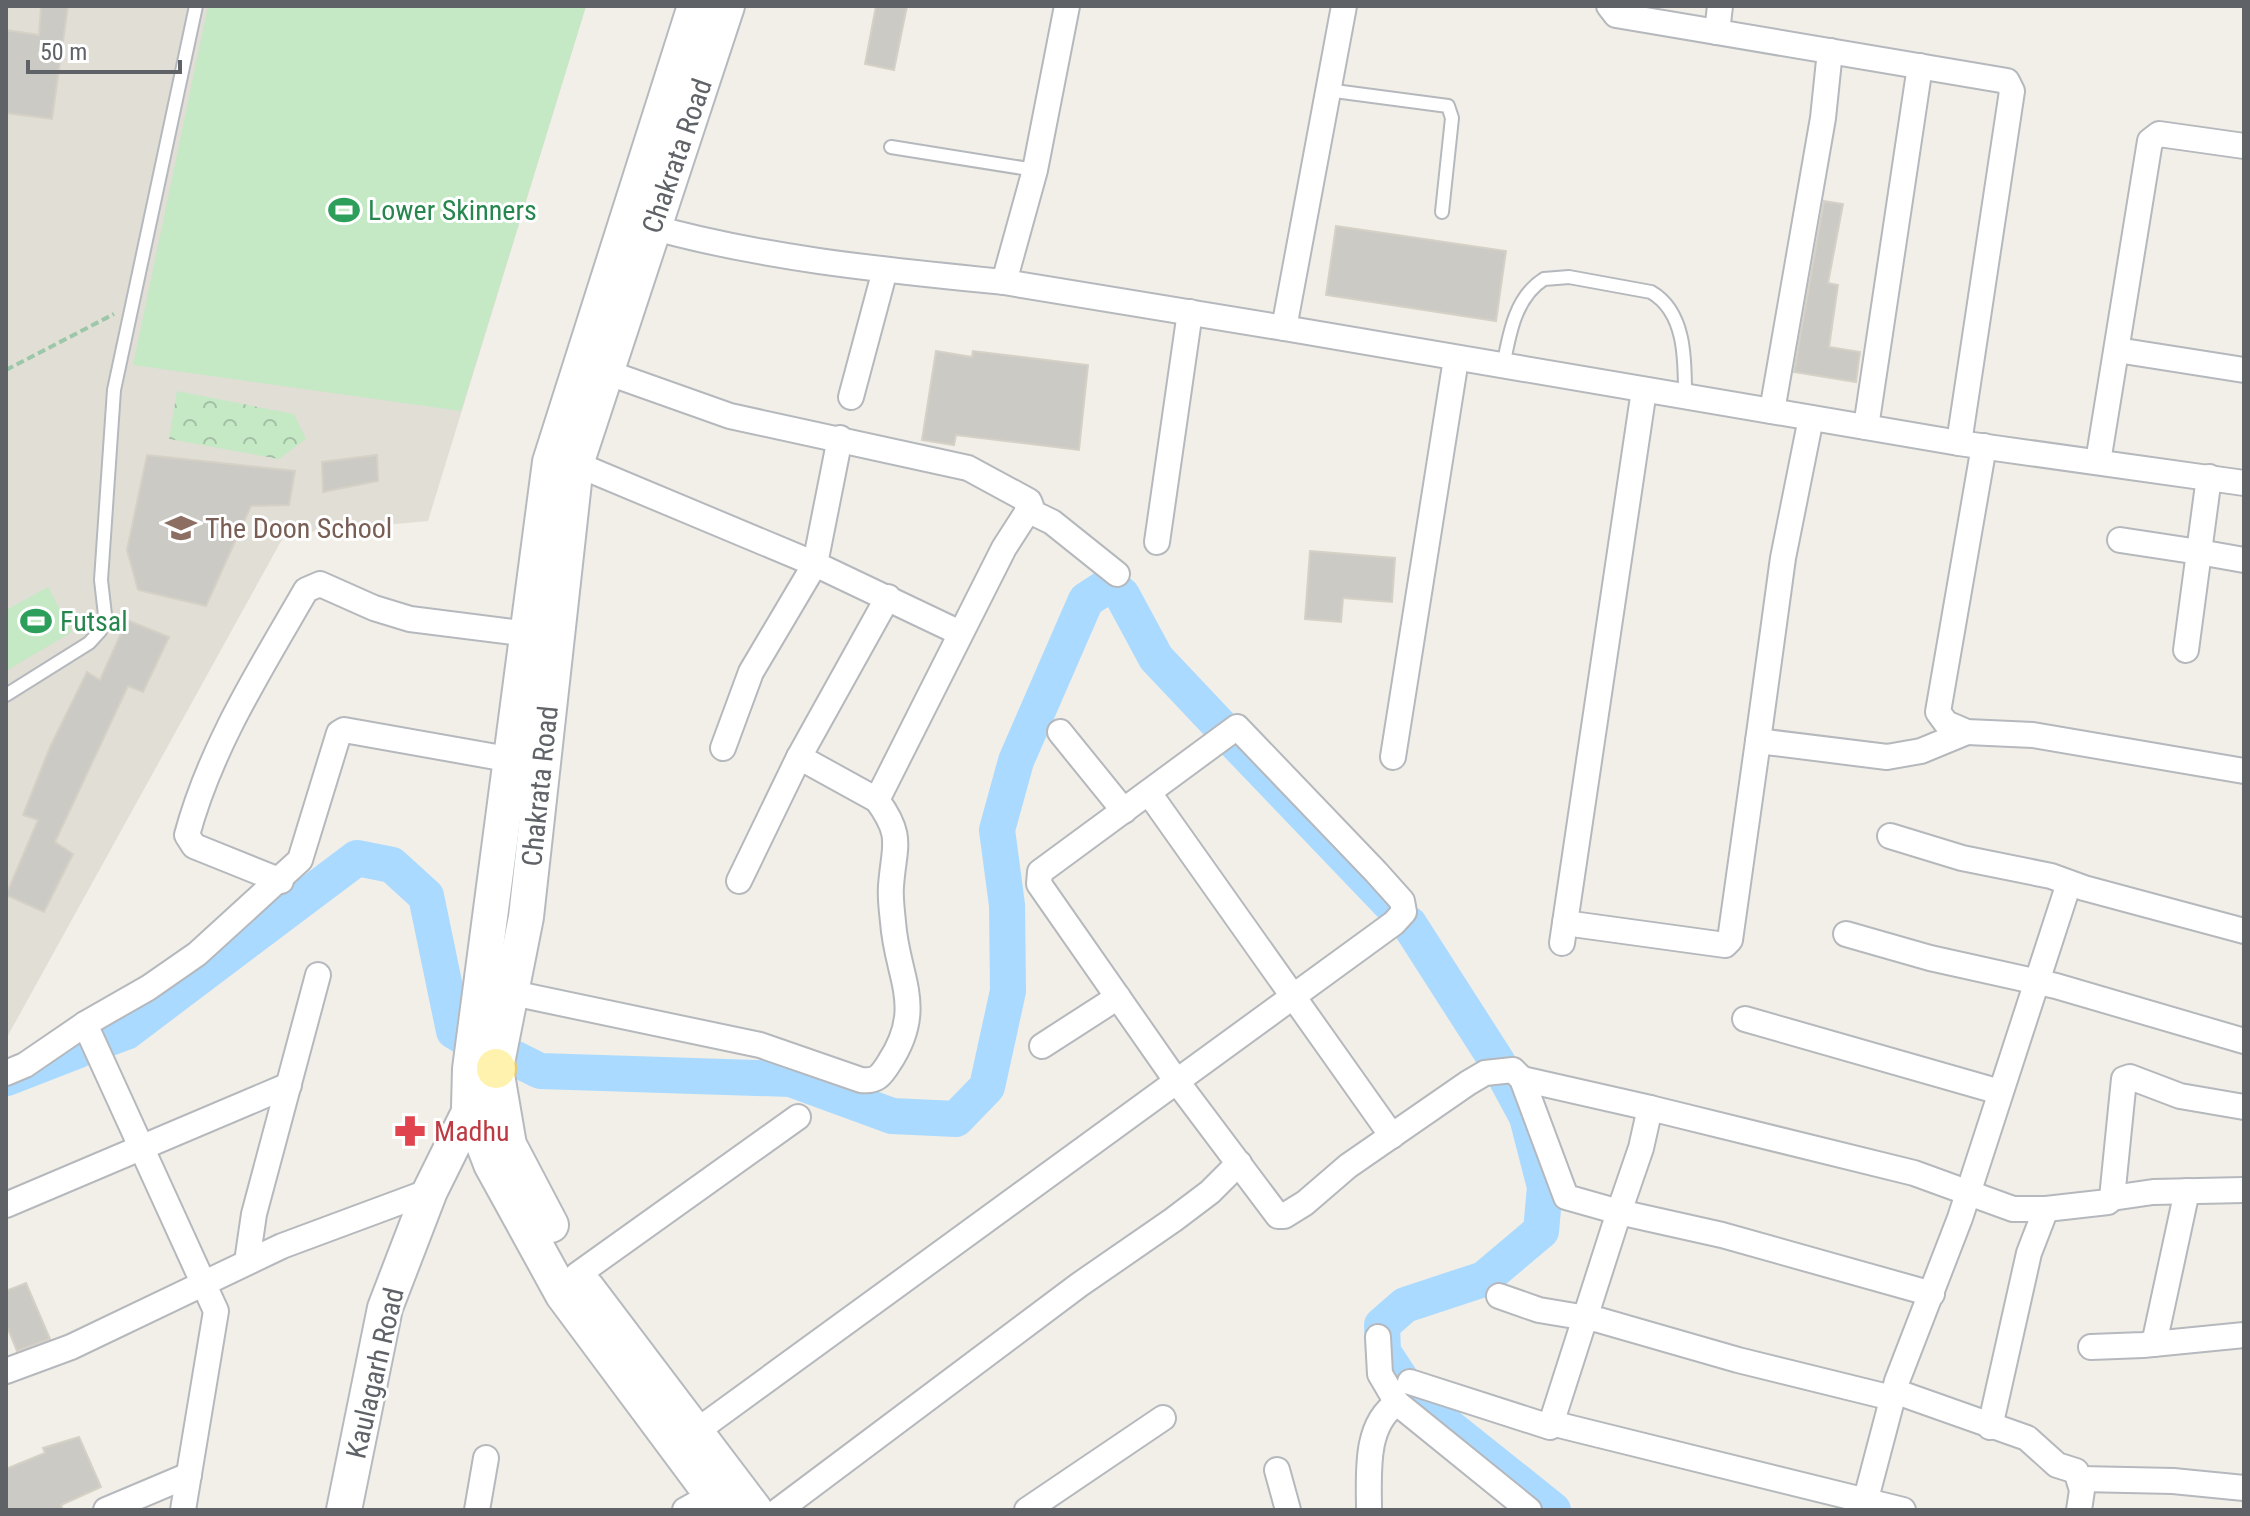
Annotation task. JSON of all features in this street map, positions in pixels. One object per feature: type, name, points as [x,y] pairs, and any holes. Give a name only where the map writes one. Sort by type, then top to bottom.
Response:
[{"type":"main road","name":"Chakrata Road","points":[[695,6],[606,372],[576,464],[526,917],[470,1069],[469,1107],[491,1164],[563,1295],[687,1439],[755,1510]]},
{"type":"main road","name":"Chakrata Road","points":[[707,1505],[687,1439],[577,1275],[509,1145],[496,1068],[497,989],[513,760],[550,462],[727,6]]},
{"type":"main road","points":[[469,1107],[496,1068]]},
{"type":"main road","name":"Kaulagarh Road","points":[[344,1510],[385,1308],[430,1191],[469,1107]]},
{"type":"street","points":[[1284,328],[1344,6]]},
{"type":"street","points":[[1609,6],[1616,15],[2007,81],[2012,91],[1959,443]]},
{"type":"street","points":[[1717,32],[1720,6]]},
{"type":"street","points":[[1004,282],[1035,170],[1061,7]]},
{"type":"street","points":[[1772,411],[1823,118],[1830,51]]},
{"type":"street","points":[[1866,427],[1920,66]]},
{"type":"street","points":[[2098,462],[2150,141],[2159,134],[2244,146]]},
{"type":"street","points":[[640,224],[711,242],[885,270],[1004,282],[1959,443],[2244,483]]},
{"type":"street","points":[[851,397],[885,270]]},
{"type":"street","points":[[1157,542],[1190,312]]},
{"type":"street","points":[[2117,350],[2244,370]]},
{"type":"street","points":[[1393,757],[1456,359]]},
{"type":"street","points":[[606,372],[730,416],[840,438],[979,472],[1029,501],[877,800]]},
{"type":"street","points":[[1644,390],[1564,933],[1716,946],[1730,940],[1783,558],[1811,418]]},
{"type":"street","points":[[723,748],[751,672],[815,564],[840,438]]},
{"type":"street","points":[[1984,446],[1938,712],[1946,723],[1967,732],[2033,735],[2244,771]]},
{"type":"street","points":[[576,464],[815,564],[960,633]]},
{"type":"street","points":[[2186,650],[2209,477]]},
{"type":"street","points":[[1027,510],[1052,522],[1117,574]]},
{"type":"street","points":[[2120,540],[2244,560]]},
{"type":"street","points":[[281,881],[194,846],[187,835],[200,786],[225,731],[306,590],[320,584],[374,608],[410,619],[529,634]]},
{"type":"street","points":[[739,881],[799,757],[888,597]]},
{"type":"street","points":[[687,1439],[1175,1079],[1394,923],[1404,912],[1402,901],[1237,727],[1040,872],[1038,877],[1039,884],[1175,1079],[1281,1217],[1485,1073],[1513,1070],[1522,1079],[1562,1192],[1579,1203],[1722,1235],[1932,1294]]},
{"type":"street","points":[[6,1073],[25,1065],[197,954],[281,881],[300,860],[307,845],[339,733],[344,730],[513,760]]},
{"type":"street","points":[[1060,732],[1124,811]]},
{"type":"street","points":[[1758,741],[1887,757],[1921,751],[1967,732]]},
{"type":"street","points":[[497,989],[760,1045],[871,1081],[881,1076],[899,1048],[909,995],[892,913],[891,886],[898,843],[894,824],[877,800],[799,757]]},
{"type":"street","points":[[1149,793],[1392,1136]]},
{"type":"street","points":[[1890,836],[1962,858],[1981,859],[2244,931]]},
{"type":"street","points":[[1864,1506],[1893,1395],[1968,1194],[2069,883]]},
{"type":"street","points":[[1846,934],[1869,943],[2038,982],[2244,1041]]},
{"type":"street","points":[[247,1262],[254,1214],[318,975]]},
{"type":"street","points":[[1042,1046],[1118,997]]},
{"type":"street","points":[[1745,1019],[2000,1092]]},
{"type":"street","points":[[85,1024],[217,1318],[183,1510]]},
{"type":"street","points":[[2112,1198],[2115,1144],[2124,1079],[2130,1077],[2180,1096],[2244,1107]]},
{"type":"street","points":[[1522,1079],[1914,1173],[2013,1209],[2046,1209],[2108,1202],[2112,1198],[2187,1191],[2244,1190]]},
{"type":"street","points":[[6,1205],[289,1085]]},
{"type":"street","points":[[1410,1382],[1550,1427],[1641,1148],[1650,1108]]},
{"type":"street","points":[[577,1275],[798,1117]]},
{"type":"street","points":[[779,1510],[1079,1285],[1173,1220],[1210,1192],[1239,1163]]},
{"type":"street","points":[[6,1371],[71,1347],[247,1262],[430,1191]]},
{"type":"street","points":[[2154,1344],[2187,1191]]},
{"type":"street","points":[[1990,1427],[2029,1253],[2046,1209]]},
{"type":"street","points":[[1499,1296],[1539,1310],[1584,1317],[1893,1395],[2027,1438],[2057,1465],[2076,1471],[2081,1479],[2079,1510]]},
{"type":"street","points":[[2091,1347],[2244,1335]]},
{"type":"street","points":[[1378,1337],[1380,1374],[1397,1403],[1529,1510]]},
{"type":"street","points":[[1369,1510],[1369,1466],[1377,1427],[1384,1412],[1397,1403]]},
{"type":"street","points":[[1027,1510],[1163,1418]]},
{"type":"street","points":[[1551,1423],[1762,1473],[1864,1506],[1903,1510]]},
{"type":"street","points":[[477,1510],[486,1458]]},
{"type":"street","points":[[1277,1470],[1288,1510]]},
{"type":"street","points":[[106,1510],[189,1475]]},
{"type":"street","points":[[2081,1479],[2173,1481],[2244,1488]]},
{"type":"lane","points":[[6,695],[89,643],[100,631],[105,615],[101,580],[114,390],[196,6]]},
{"type":"lane","points":[[1326,90],[1448,106],[1452,118],[1442,212]]},
{"type":"lane","points":[[891,147],[1035,170]]},
{"type":"lane","points":[[1503,367],[1509,333],[1535,285],[1544,279],[1569,277],[1651,292],[1669,308],[1677,323],[1685,364],[1685,397]]},
{"type":"path","points":[[6,370],[132,304]]},
{"type":"shaded area","name":"The Doon School","points":[[6,6],[586,6],[428,521],[285,534],[6,1039]]},
{"type":"green space","name":"Lower Skinners","points":[[208,6],[586,6],[461,411],[133,365]]},
{"type":"green space","points":[[177,391],[294,414],[306,439],[279,459],[169,439]]},
{"type":"green space","name":"Futsal","points":[[48,587],[72,632],[6,671],[6,610]]},
{"type":"building","points":[[41,6],[68,6],[52,119],[6,113],[6,30],[39,35]]},
{"type":"building","points":[[876,6],[907,6],[894,70],[865,64]]},
{"type":"building","points":[[1824,201],[1843,204],[1828,283],[1838,285],[1829,347],[1860,352],[1856,382],[1794,372]]},
{"type":"building","points":[[1336,226],[1506,251],[1496,321],[1326,295]]},
{"type":"building","points":[[936,351],[972,357],[973,351],[1088,365],[1079,450],[956,435],[954,445],[922,440]]},
{"type":"building","points":[[147,455],[295,471],[289,505],[251,506],[206,606],[138,590],[127,550]]},
{"type":"building","points":[[377,455],[378,481],[323,492],[322,462]]},
{"type":"building","points":[[1310,551],[1395,558],[1392,602],[1343,598],[1341,622],[1305,619]]},
{"type":"building","points":[[127,620],[169,637],[143,692],[128,686],[55,842],[73,854],[44,912],[6,895],[38,820],[23,815],[50,747],[87,672],[100,680]]},
{"type":"building","points":[[26,1283],[50,1339],[17,1351],[6,1324],[6,1291]]},
{"type":"building","points":[[79,1437],[101,1487],[61,1505],[63,1510],[6,1510],[6,1469],[45,1453],[43,1448]]},
{"type":"waterway","points":[[516,1059],[540,1071],[791,1079],[892,1116],[956,1119],[987,1087],[1008,991],[1007,905],[997,830],[1016,761],[1086,600],[1109,585],[1122,595],[1156,658],[1224,730]]},
{"type":"waterway","points":[[1237,744],[1397,911]]},
{"type":"waterway","points":[[110,1038],[126,1032],[357,858],[392,865],[426,896],[454,1031],[464,1037]]},
{"type":"waterway","points":[[1409,924],[1498,1063]]},
{"type":"waterway","points":[[7,1078],[79,1050]]},
{"type":"waterway","points":[[1506,1078],[1527,1117],[1545,1187],[1541,1231],[1484,1279],[1405,1305],[1382,1325],[1383,1352],[1414,1399],[1553,1510]]},
{"type":"place","name":"Lower Skinners","points":[[344,210]]},
{"type":"place","name":"The Doon School","points":[[181,528]]},
{"type":"place","name":"Futsal","points":[[36,621]]},
{"type":"place","name":"Madhu","points":[[410,1131]]}]
